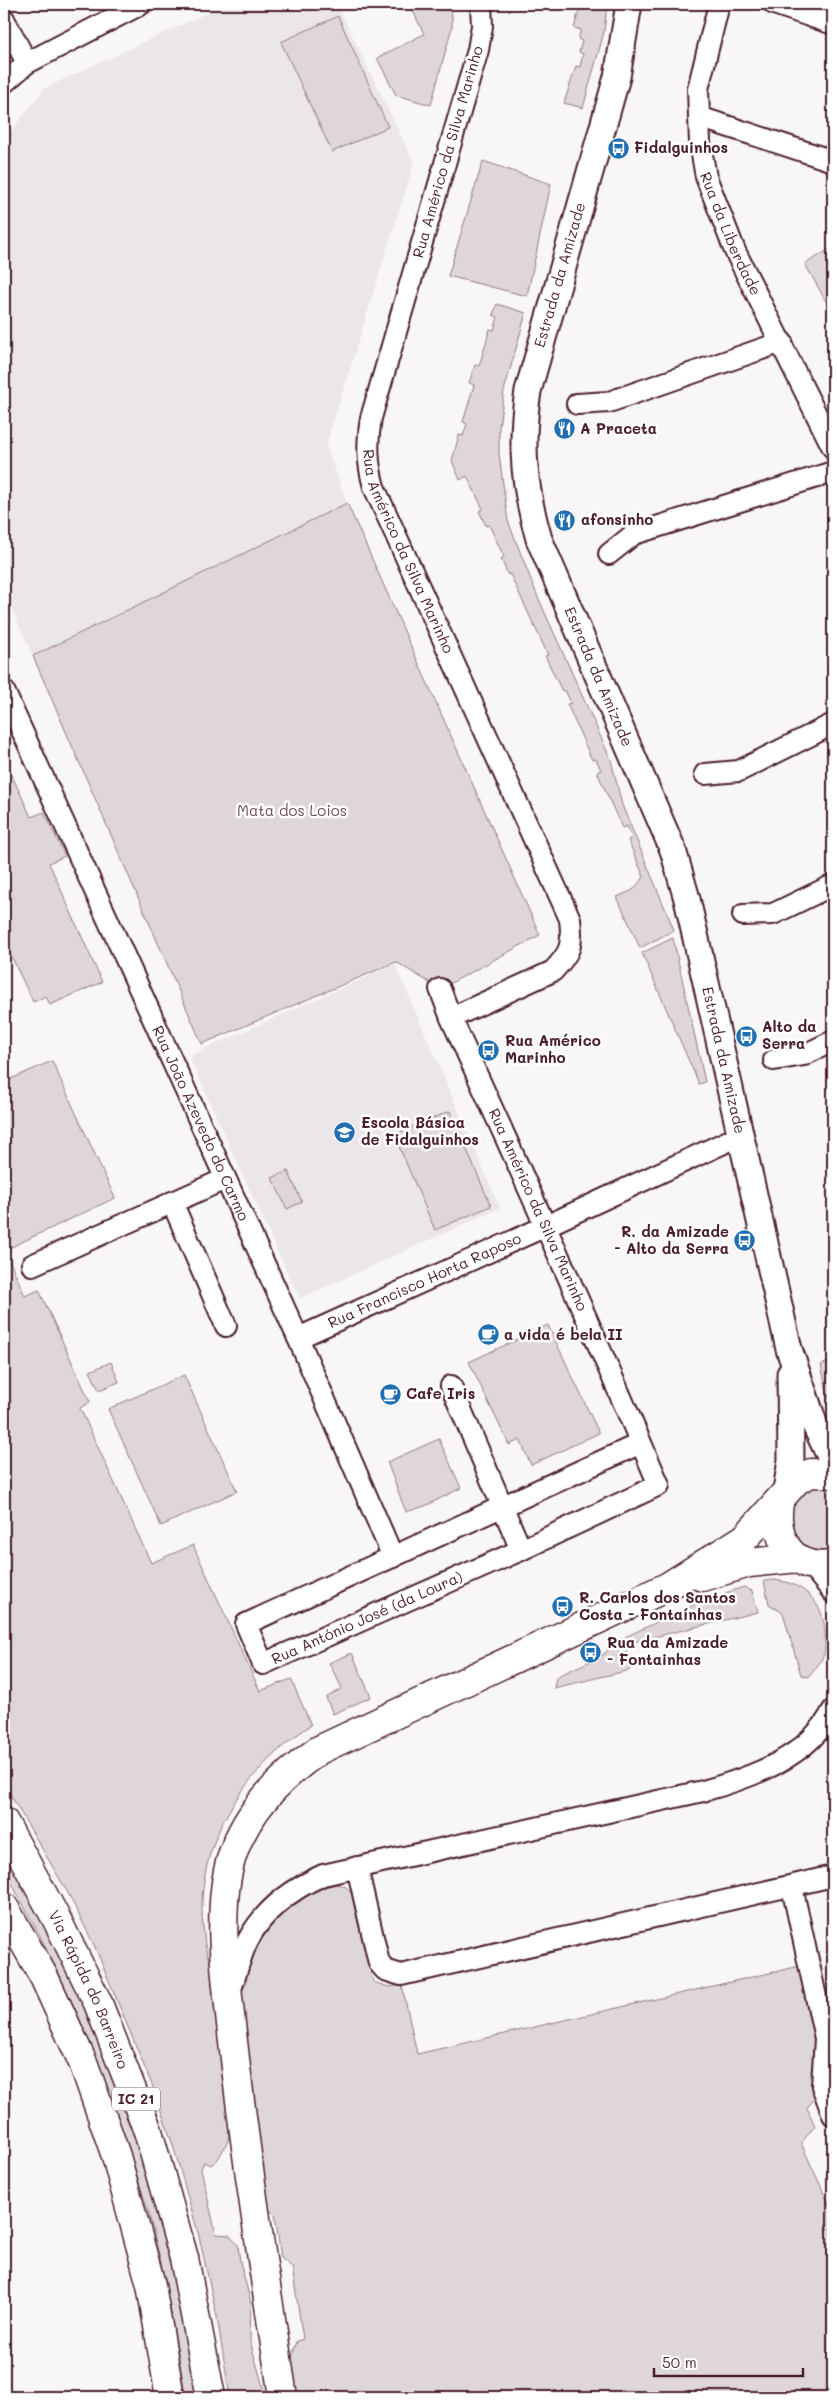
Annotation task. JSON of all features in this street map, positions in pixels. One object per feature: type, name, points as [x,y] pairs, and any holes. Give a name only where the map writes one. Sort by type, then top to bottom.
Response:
[{"type":"main road","points":[[283,2397],[242,2124],[228,1996],[224,1917],[226,1880],[232,1855],[244,1829],[259,1805],[275,1786],[319,1750],[667,1587],[745,1538],[797,1480],[811,1474],[833,1474]]},
{"type":"main road","points":[[783,1495],[777,1512],[777,1525],[781,1538],[788,1549],[813,1561]]},
{"type":"main road","points":[[667,1587],[749,1563],[813,1561]]},
{"type":"main road","name":"Via Rápida do Barreiro","points":[[4,1822],[57,1920],[98,2003],[148,2131],[184,2258],[211,2397]]},
{"type":"main road","name":"IC 21","points":[[4,1907],[44,1977],[72,2039],[84,2066],[116,2156],[151,2285],[170,2397]]},
{"type":"street","points":[[4,83],[27,63],[141,4]]},
{"type":"street","name":"Rua Américo da Silva Marinho","points":[[451,1018],[553,971],[566,958],[572,941],[570,919],[562,899],[374,487],[368,465],[367,446],[371,418],[478,50],[482,26],[481,4]]},
{"type":"street","name":"Estrada da Amizade","points":[[629,4],[617,77],[528,391],[523,442],[524,474],[529,506],[539,539],[673,850],[687,899],[789,1349]]},
{"type":"street","name":"Rua da Liberdade","points":[[720,4],[698,89],[702,158],[713,199],[735,251],[782,342],[833,448]]},
{"type":"street","points":[[774,4],[833,24]]},
{"type":"street","points":[[4,19],[27,63]]},
{"type":"street","points":[[699,117],[833,161]]},
{"type":"street","points":[[577,404],[609,402],[782,342]]},
{"type":"street","points":[[609,554],[634,534],[833,472]]},
{"type":"street","name":"Rua João Azevedo do Carmo","points":[[4,691],[298,1338],[393,1557]]},
{"type":"street","points":[[705,774],[739,771],[833,724]]},
{"type":"street","points":[[743,915],[773,914],[833,885]]},
{"type":"street","name":"Rua Américo da Silva Marinho","points":[[440,988],[451,1018],[546,1226],[659,1485]]},
{"type":"street","points":[[774,1060],[804,1055],[833,1041]]},
{"type":"street","name":"Rua Francisco Horta Raposo","points":[[298,1338],[741,1135]]},
{"type":"street","points":[[32,1265],[225,1179]]},
{"type":"street","points":[[172,1202],[226,1326]]},
{"type":"street","points":[[789,1349],[814,1422],[833,1463]]},
{"type":"street","points":[[783,1495],[791,1460],[789,1349]]},
{"type":"street","points":[[451,1386],[522,1550]]},
{"type":"street","name":"Rua António José (da Loura)","points":[[641,1443],[246,1624],[263,1664],[522,1550],[659,1485]]},
{"type":"street","points":[[813,1561],[833,1592]]},
{"type":"street","points":[[228,1996],[248,1940],[274,1906],[304,1883],[322,1875],[703,1791],[735,1782],[764,1770],[789,1756],[812,1737],[833,1710]]},
{"type":"street","points":[[357,1867],[379,1963],[385,1970],[401,1975],[792,1887],[833,1876]]},
{"type":"street","points":[[792,1887],[825,2038],[822,2086],[833,2115]]},
{"type":"shaded area","points":[[226,4],[337,4],[414,163],[326,445],[347,503],[33,656],[4,591],[4,140],[45,88]]},
{"type":"shaded area","name":"Escola Básica de Fidalguinhos","points":[[395,964],[500,1208],[301,1298],[295,1290],[189,1056]]},
{"type":"green space","points":[[417,4],[448,4],[452,15],[452,27],[431,105],[396,95],[377,58],[424,34],[411,7]]},
{"type":"green space","points":[[581,4],[607,4],[604,32],[583,108],[564,103],[576,66],[580,67],[583,54],[579,52],[582,41],[578,39],[581,30],[574,28]]},
{"type":"green space","points":[[338,16],[388,127],[332,152],[281,42]]},
{"type":"green space","points":[[483,161],[551,184],[527,296],[448,276]]},
{"type":"green space","points":[[833,247],[833,314],[805,264]]},
{"type":"green space","points":[[497,304],[526,313],[504,391],[499,427],[499,454],[508,521],[537,595],[611,760],[622,805],[674,930],[640,948],[617,897],[633,890],[644,877],[628,840],[632,838],[627,826],[622,828],[597,772],[601,770],[596,759],[592,760],[567,704],[571,703],[565,690],[562,691],[545,656],[548,655],[501,559],[504,557],[489,525],[486,526],[479,511],[483,509],[467,476],[460,480],[452,461],[459,435],[463,436],[467,424],[463,422],[474,385],[469,383],[475,365],[479,366],[490,329],[494,330],[498,317],[493,315]]},
{"type":"green space","name":"Mata dos Loios","points":[[347,503],[540,935],[440,989],[396,962],[202,1044],[33,656]]},
{"type":"green space","points":[[4,758],[31,817],[44,812],[65,856],[49,863],[102,982],[50,1005],[46,996],[33,1002],[4,941]]},
{"type":"green space","points":[[673,938],[705,1082],[699,1084],[642,953]]},
{"type":"green space","points":[[52,1061],[115,1198],[5,1250],[25,1296],[39,1290],[90,1402],[80,1408],[151,1563],[193,1545],[260,1691],[291,1679],[311,1725],[265,1763],[245,1786],[229,1811],[216,1838],[207,1866],[202,1896],[205,1944],[214,1970],[231,2115],[228,2141],[218,2159],[211,2165],[204,2162],[201,2169],[216,2234],[229,2235],[238,2245],[240,2262],[251,2303],[250,2341],[266,2397],[230,2397],[217,2317],[199,2236],[173,2145],[152,2085],[95,1947],[68,1893],[4,1784],[4,1082]]},
{"type":"green space","points":[[450,1111],[491,1206],[435,1230],[394,1135]]},
{"type":"green space","points":[[288,1171],[302,1202],[287,1209],[272,1178]]},
{"type":"green space","points":[[548,1325],[599,1433],[531,1465],[520,1440],[509,1445],[469,1362]]},
{"type":"green space","points":[[833,1360],[833,1417],[821,1365]]},
{"type":"green space","points":[[111,1362],[119,1382],[99,1390],[90,1371]]},
{"type":"green space","points":[[184,1375],[237,1491],[161,1526],[108,1409]]},
{"type":"green space","points":[[439,1439],[461,1488],[425,1506],[406,1512],[387,1462]]},
{"type":"green space","points":[[833,1483],[833,1551],[813,1550],[806,1547],[796,1537],[789,1510],[810,1484]]},
{"type":"green space","points":[[764,1581],[785,1582],[804,1591],[812,1598],[822,1617],[825,1627],[824,1654],[809,1677],[801,1675],[783,1613],[769,1604]]},
{"type":"green space","points":[[744,1587],[752,1591],[758,1612],[625,1644],[630,1670],[554,1688],[556,1678],[560,1675],[601,1656],[625,1637],[706,1599]]},
{"type":"green space","points":[[352,1653],[371,1697],[333,1714],[326,1698],[342,1688],[329,1663]]},
{"type":"green space","points":[[4,1847],[76,1984],[123,2100],[148,2177],[168,2248],[197,2397],[186,2397],[163,2271],[149,2214],[113,2104],[78,2015],[41,1938],[4,1869]]},
{"type":"green space","points":[[337,1884],[346,1887],[353,1895],[373,1982],[389,1987],[402,1985],[417,2054],[800,1966],[815,2039],[811,2071],[815,2098],[807,2108],[815,2126],[801,2143],[833,2213],[833,2397],[295,2397],[290,2364],[297,2341],[303,2339],[292,2267],[281,2258],[275,2214],[266,2208],[241,1996],[245,1976],[252,1958],[272,1924],[300,1898]]},
{"type":"place","name":"Fidalguinhos","points":[[618,148]]},
{"type":"place","name":"A Praceta","points":[[564,429]]},
{"type":"place","name":"afonsinho","points":[[565,520]]},
{"type":"place","name":"Alto da Serra","points":[[746,1036]]},
{"type":"place","name":"Rua Américo Marinho","points":[[489,1050]]},
{"type":"place","name":"Escola Básica de Fidalguinhos","points":[[345,1132]]},
{"type":"place","name":"R. da Amizade - Alto da Serra","points":[[745,1241]]},
{"type":"place","name":"a vida é bela II","points":[[488,1335]]},
{"type":"place","name":"Cafe Iris","points":[[390,1394]]},
{"type":"place","name":"R. Carlos dos Santos Costa - Fontaínhas","points":[[563,1607]]},
{"type":"place","name":"Rua da Amizade - Fontainhas","points":[[591,1652]]}]
